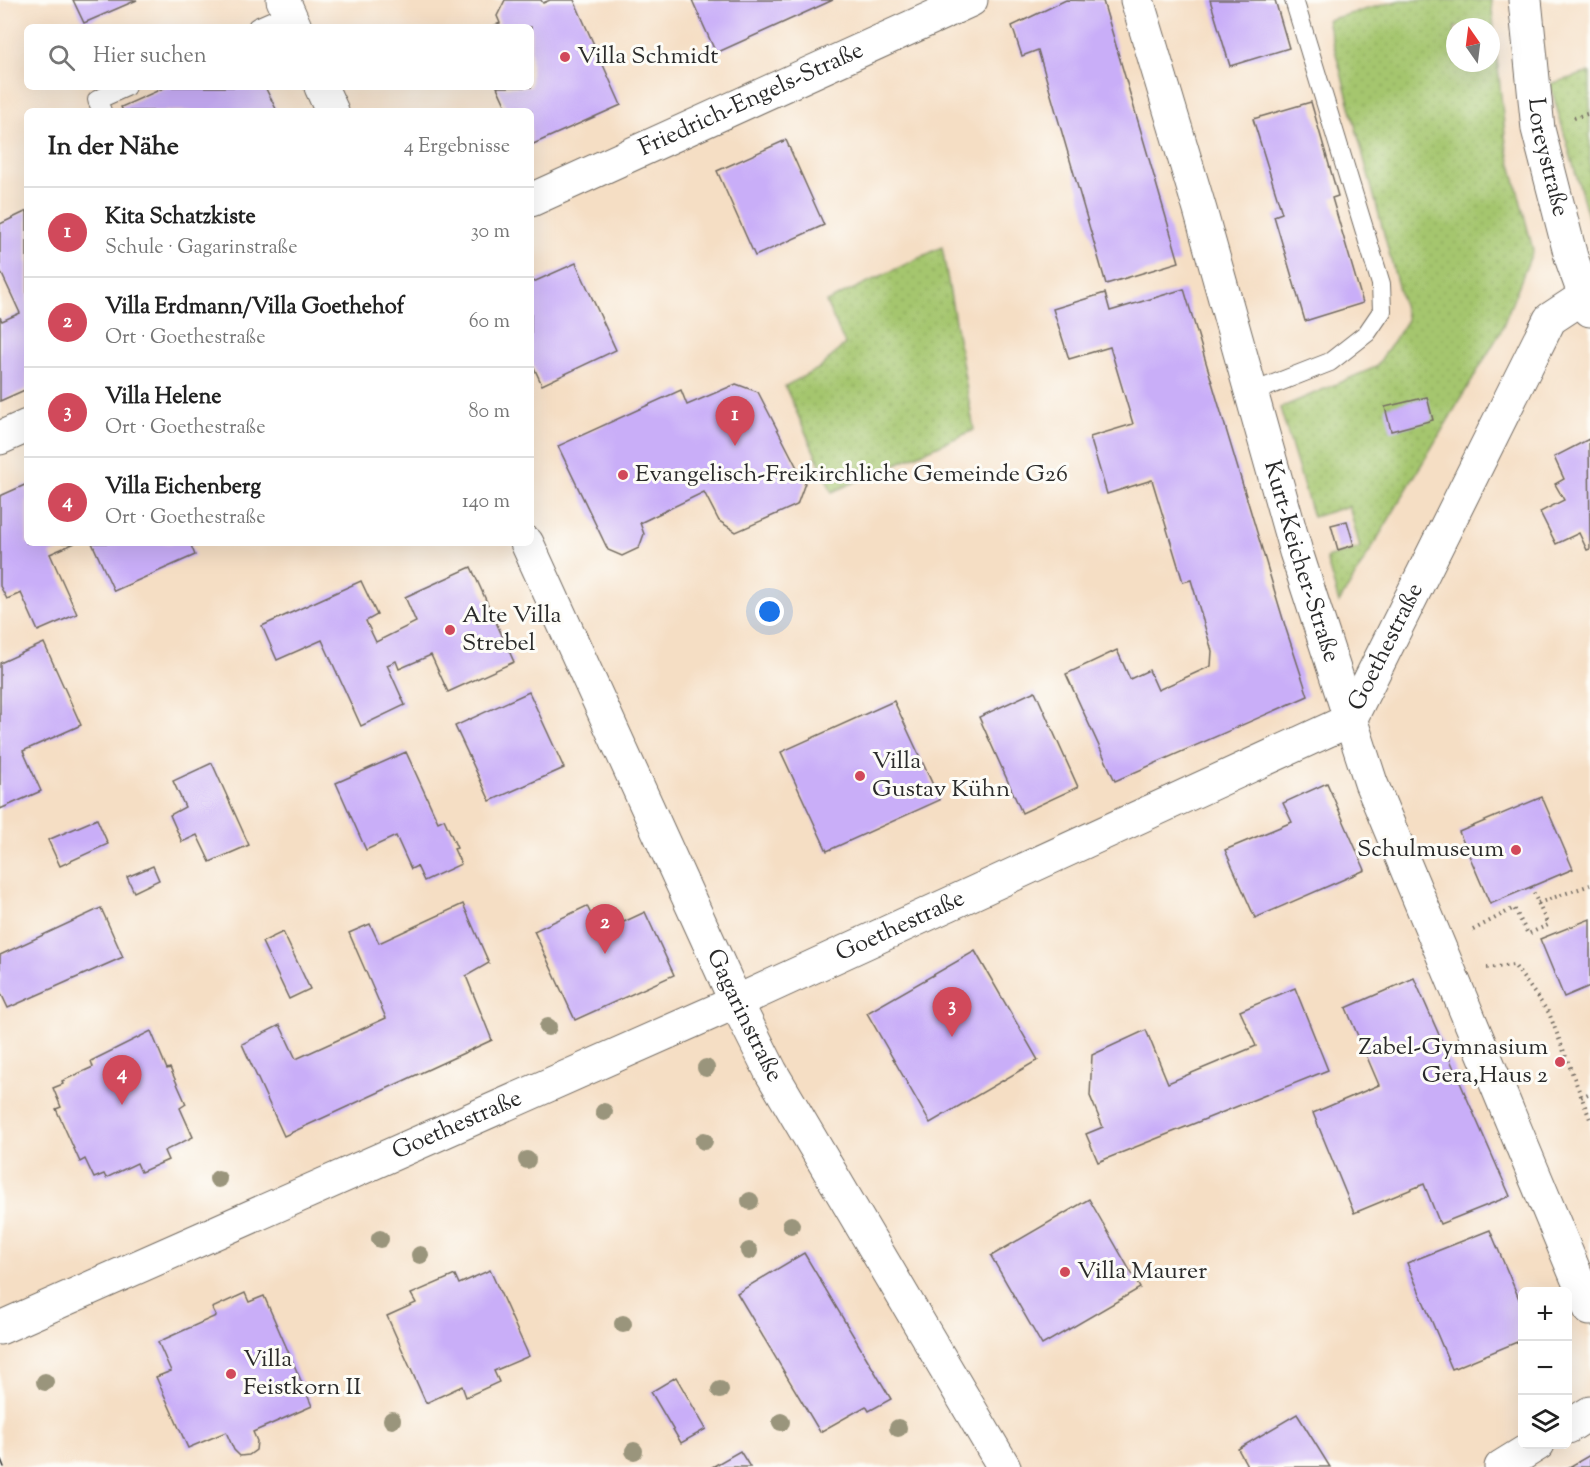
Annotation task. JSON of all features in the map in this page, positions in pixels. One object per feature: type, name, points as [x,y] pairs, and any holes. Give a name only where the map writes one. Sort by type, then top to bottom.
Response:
[{"type":"street","name":"Friedrich-Engels-Straße","points":[[534,199],[971,0]]},
{"type":"street","name":"Kurt-Keicher-Straße","points":[[1137,0],[1200,210],[1296,552],[1371,783],[1590,1309]]},
{"type":"street","name":"Loreystraße","points":[[1525,0],[1538,129],[1571,257],[1587,303]]},
{"type":"street","points":[[322,90],[331,108]]},
{"type":"street","name":"Goethestraße","points":[[0,1328],[736,1002],[1350,720],[1550,319],[1587,303]]},
{"type":"street","points":[[0,438],[24,427]]},
{"type":"street","name":"Gagarinstraße","points":[[528,546],[736,1002],[771,1072],[1004,1467]]},
{"type":"street","points":[[1572,1424],[1590,1413]]},
{"type":"street","points":[[1501,1467],[1530,1449]]},
{"type":"lane","points":[[1251,393],[1330,362],[1367,333],[1382,311],[1382,284],[1294,0]]},
{"type":"lane","points":[[264,24],[289,13]]},
{"type":"lane","points":[[101,108],[97,100],[119,90]]},
{"type":"path","points":[[1538,903],[1590,885]]},
{"type":"path","points":[[1485,924],[1514,908],[1528,934],[1548,925],[1531,887]]},
{"type":"path","points":[[1451,972],[1514,965],[1549,1013],[1590,1119]]},
{"type":"path","points":[[1581,1097],[1590,1093]]},
{"type":"green space","points":[[1401,0],[1491,0],[1493,18],[1446,18],[1446,72],[1498,72],[1506,144],[1533,250],[1500,333],[1339,603],[1326,558],[1360,548],[1349,506],[1313,517],[1280,408],[1376,367],[1407,320],[1327,20]]},
{"type":"green space","points":[[1590,72],[1590,223],[1550,84]]},
{"type":"green space","points":[[942,247],[974,430],[832,492],[785,386],[820,368],[845,344],[826,302]]},
{"type":"building","points":[[73,0],[137,0],[84,23]]},
{"type":"building","name":"Villa Schmidt","points":[[505,0],[541,0],[543,3],[550,0],[574,0],[621,105],[534,144],[534,108],[507,108],[498,90],[534,90],[534,24],[498,24],[500,23],[497,16]]},
{"type":"building","points":[[692,0],[833,0],[716,53]]},
{"type":"building","points":[[1066,0],[1103,1],[1179,262],[1106,284],[1038,50],[1022,56],[1012,26]]},
{"type":"building","points":[[1210,0],[1275,0],[1289,48],[1230,66]]},
{"type":"building","points":[[159,90],[266,90],[276,108],[122,108]]},
{"type":"building","points":[[1311,102],[1338,196],[1332,198],[1363,303],[1305,321],[1274,216],[1282,213],[1253,119]]},
{"type":"building","points":[[786,140],[824,225],[755,256],[717,171]]},
{"type":"building","points":[[24,212],[24,390],[0,401],[0,317],[2,321],[20,313],[0,270],[0,224]]},
{"type":"building","points":[[576,263],[616,350],[542,385],[534,368],[534,282]]},
{"type":"building","points":[[1184,289],[1308,696],[1115,781],[1066,674],[1117,650],[1130,679],[1149,670],[1158,690],[1211,666],[1212,651],[1191,580],[1183,582],[1152,480],[1107,494],[1090,437],[1133,424],[1110,347],[1069,359],[1053,309],[1105,293],[1110,311]]},
{"type":"building","points":[[736,384],[758,392],[805,483],[797,505],[736,532],[719,521],[704,492],[640,523],[644,534],[639,548],[622,556],[608,550],[558,446],[681,390],[687,405]]},
{"type":"building","points":[[1427,397],[1433,420],[1391,431],[1385,407]]},
{"type":"building","points":[[1589,439],[1590,549],[1587,550],[1579,533],[1556,544],[1540,512],[1564,500],[1555,484],[1564,479],[1554,457]]},
{"type":"building","points":[[24,485],[24,546],[68,546],[50,554],[77,614],[38,631],[21,593],[7,599],[0,586],[0,496]]},
{"type":"building","points":[[1347,521],[1354,545],[1338,550],[1331,525]]},
{"type":"building","points":[[93,546],[191,546],[195,555],[114,591]]},
{"type":"building","points":[[471,567],[514,662],[448,692],[431,655],[399,669],[396,661],[387,665],[405,705],[361,726],[322,640],[277,660],[262,626],[361,581],[377,615],[366,621],[376,642],[416,622],[405,597]]},
{"type":"building","points":[[44,643],[81,725],[23,751],[41,791],[0,809],[0,663]]},
{"type":"building","points":[[1035,691],[1078,787],[1022,813],[979,717]]},
{"type":"building","points":[[529,692],[564,768],[490,801],[455,726]]},
{"type":"building","name":"Villa Gustav Kühn","points":[[894,701],[940,800],[827,851],[781,752]]},
{"type":"building","points":[[406,752],[438,822],[444,819],[457,848],[454,849],[461,864],[424,881],[417,866],[411,869],[396,836],[366,850],[336,783]]},
{"type":"building","points":[[212,763],[249,845],[210,862],[197,835],[182,842],[170,815],[185,807],[173,781]]},
{"type":"building","points":[[1327,783],[1365,870],[1255,918],[1225,850],[1292,822],[1283,803]]},
{"type":"building","name":"Schulmuseum","points":[[1542,797],[1573,869],[1490,904],[1459,832]]},
{"type":"building","points":[[97,819],[108,844],[60,866],[48,840]]},
{"type":"building","points":[[153,866],[159,880],[134,892],[127,877]]},
{"type":"building","points":[[463,904],[489,963],[466,976],[492,1040],[284,1136],[242,1044],[280,1025],[296,1059],[386,1018],[349,933],[370,924],[379,943]]},
{"type":"building","points":[[587,906],[600,933],[645,912],[674,975],[575,1020],[534,931]]},
{"type":"building","points":[[101,908],[123,957],[8,1008],[0,991],[0,955]]},
{"type":"building","name":"Zabel-Gymnasium Gera,Haus 2","points":[[1590,919],[1590,986],[1564,997],[1540,939]]},
{"type":"building","points":[[283,932],[310,989],[289,999],[262,942]]},
{"type":"building","points":[[975,951],[1038,1060],[930,1123],[867,1013]]},
{"type":"building","points":[[1414,978],[1510,1196],[1440,1224],[1424,1184],[1354,1213],[1313,1113],[1379,1085],[1346,1008]]},
{"type":"building","points":[[1295,988],[1328,1070],[1098,1162],[1086,1134],[1103,1127],[1090,1096],[1092,1055],[1146,1030],[1168,1083],[1256,1046],[1240,1011]]},
{"type":"building","points":[[151,1031],[167,1069],[170,1068],[186,1104],[180,1108],[193,1137],[164,1151],[168,1160],[141,1172],[137,1163],[106,1178],[104,1174],[94,1178],[85,1159],[80,1162],[56,1109],[61,1107],[53,1088],[63,1084],[62,1081],[93,1067],[91,1061]]},
{"type":"building","name":"Villa Maurer","points":[[1089,1199],[1140,1288],[1042,1345],[991,1256]]},
{"type":"building","points":[[1490,1230],[1518,1296],[1518,1342],[1452,1369],[1407,1263]]},
{"type":"building","points":[[804,1253],[891,1399],[869,1411],[866,1406],[820,1432],[737,1293]]},
{"type":"building","points":[[490,1270],[529,1356],[494,1371],[499,1382],[466,1397],[462,1386],[426,1403],[387,1316],[416,1303],[411,1294],[455,1275],[459,1284]]},
{"type":"building","name":"Villa Feistkorn II","points":[[245,1293],[249,1302],[264,1296],[312,1406],[253,1432],[257,1441],[256,1450],[249,1455],[240,1456],[234,1450],[226,1432],[188,1448],[156,1377],[171,1371],[158,1342],[216,1316],[212,1308]]},
{"type":"building","points":[[676,1377],[706,1429],[681,1443],[651,1392]]},
{"type":"building","points":[[1297,1414],[1330,1467],[1248,1467],[1238,1449]]},
{"type":"building","points":[[740,1451],[750,1467],[712,1467]]},
{"type":"building","points":[[1590,1455],[1590,1467],[1569,1467]]},
{"type":"tram line","points":[[0,1457],[4,1467]]},
{"type":"place","name":"Villa Schmidt","points":[[565,57]]},
{"type":"place","name":"Kita Schatzkiste","points":[[735,446]]},
{"type":"place","name":"Evangelisch-Freikirchliche Gemeinde G26","points":[[623,475]]},
{"type":"place","name":"Alte Villa Strebel","points":[[450,630]]},
{"type":"place","name":"Villa Gustav Kühn","points":[[860,776]]},
{"type":"place","name":"Schulmuseum","points":[[1516,850]]},
{"type":"place","name":"Villa Erdmann/Villa Goethehof","points":[[605,954]]},
{"type":"place","name":"Villa Helene","points":[[952,1037]]},
{"type":"place","name":"Zabel-Gymnasium Gera,Haus 2","points":[[1560,1062]]},
{"type":"place","name":"Villa Eichenberg","points":[[122,1105]]},
{"type":"place","name":"Villa Maurer","points":[[1065,1272]]},
{"type":"place","name":"Villa Feistkorn II","points":[[231,1374]]}]
